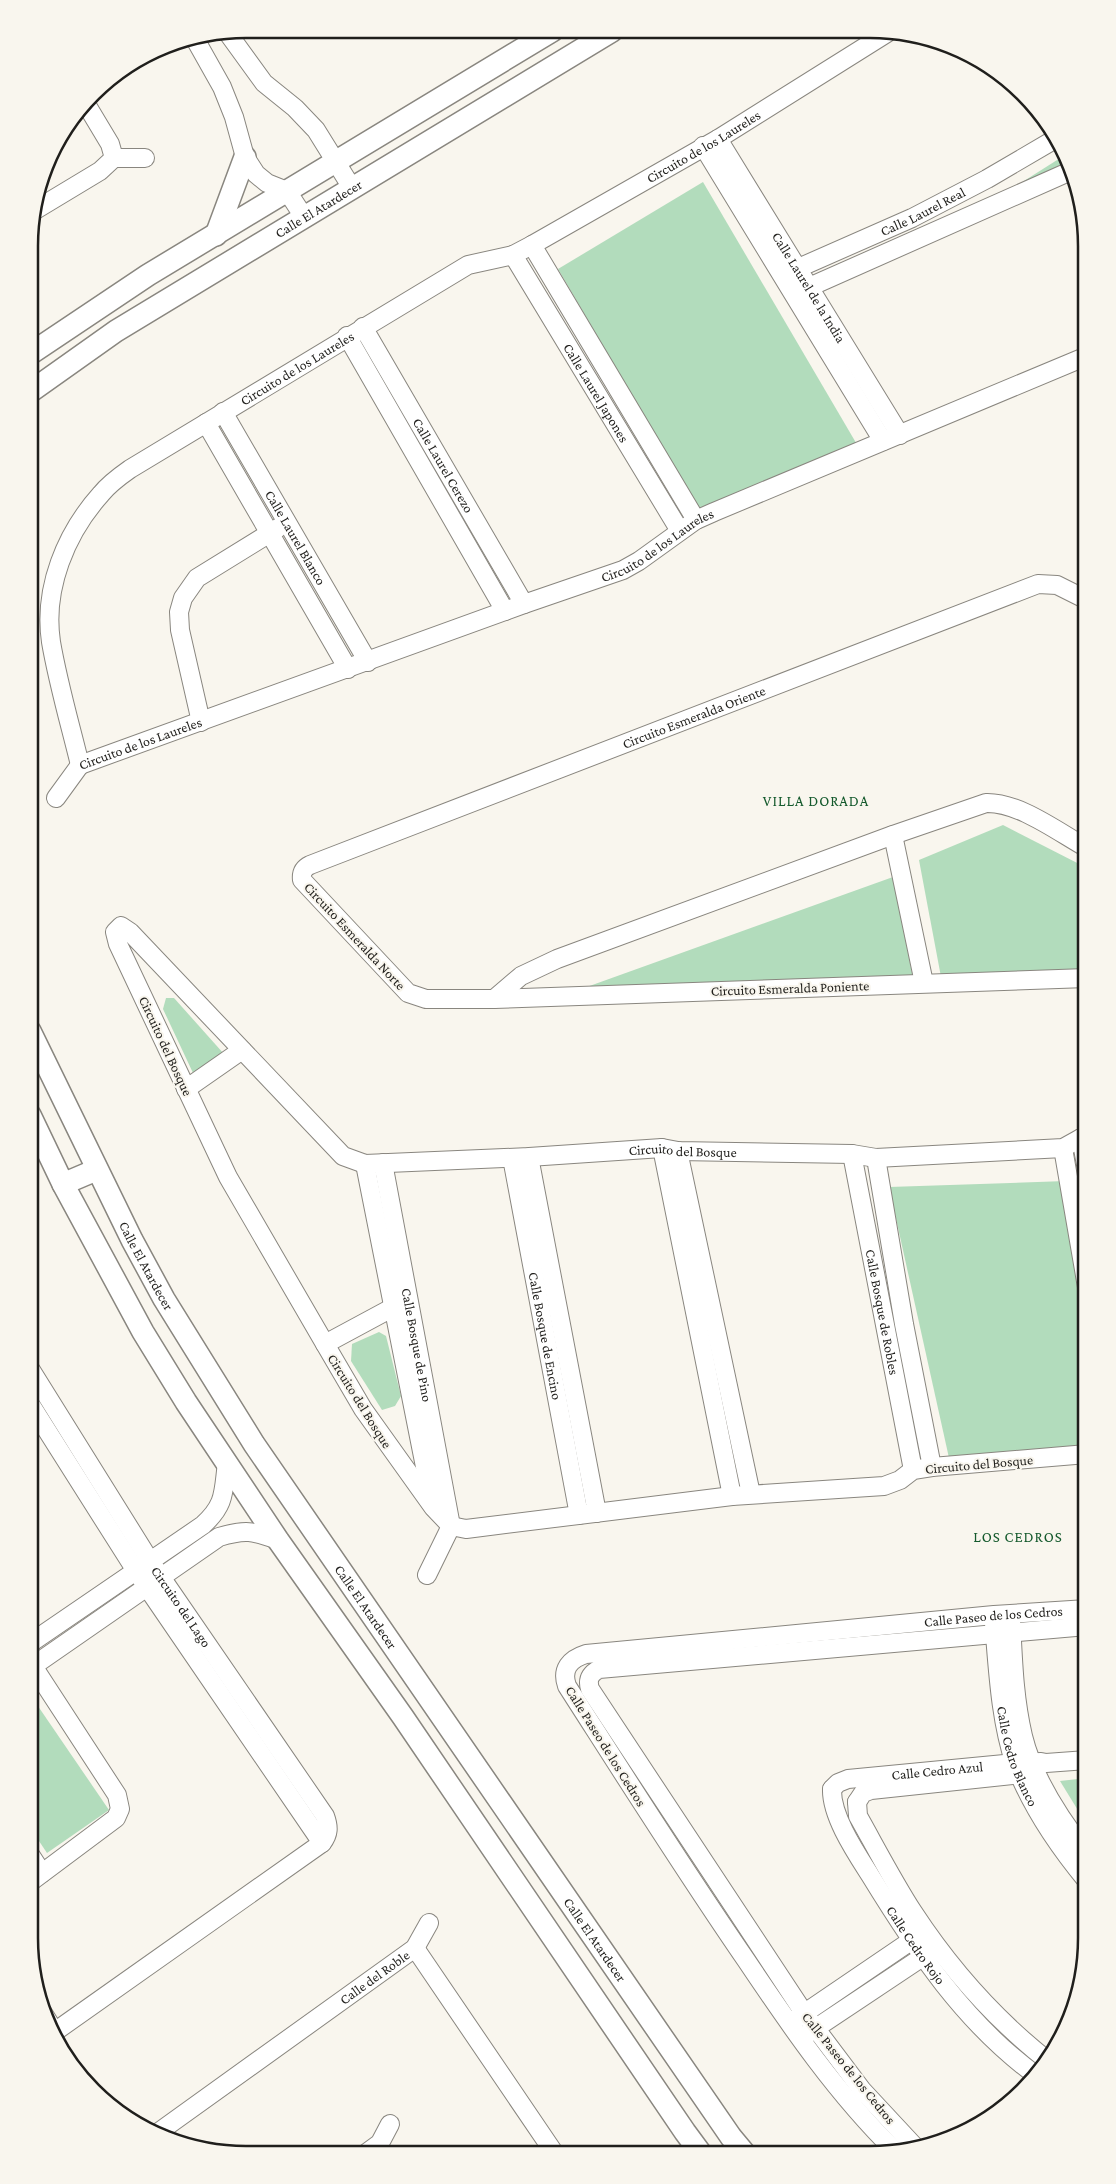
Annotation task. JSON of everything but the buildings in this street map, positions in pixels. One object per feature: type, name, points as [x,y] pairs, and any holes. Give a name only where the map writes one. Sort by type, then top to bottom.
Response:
[{"type":"street","points":[[231,38],[264,83],[295,108],[316,130],[352,188]]},
{"type":"street","points":[[38,349],[148,275],[540,38]]},
{"type":"street","name":"Calle El Atardecer","points":[[38,386],[116,331],[600,38]]},
{"type":"street","name":"Circuito de los Laureles","points":[[879,38],[710,143],[513,255],[468,265],[363,326],[130,469],[102,492],[79,521],[60,560],[52,600],[51,640],[80,765],[368,662],[504,611],[623,570],[639,562],[696,520],[1078,360]]},
{"type":"street","points":[[198,44],[222,87],[234,117],[246,157],[256,174],[267,183],[287,191],[304,217]]},
{"type":"street","points":[[89,108],[110,144],[114,158]]},
{"type":"street","name":"Calle Laurel Real","points":[[790,272],[893,227],[987,179],[1051,142]]},
{"type":"street","name":"Calle Laurel de la India","points":[[710,143],[892,438]]},
{"type":"street","points":[[216,234],[246,157]]},
{"type":"street","points":[[42,206],[100,171],[114,158],[145,158]]},
{"type":"street","name":"Calle Laurel Real","points":[[801,291],[1065,173]]},
{"type":"street","points":[[987,179],[1000,202]]},
{"type":"street","name":"Calle Laurel Japones","points":[[532,244],[696,520]]},
{"type":"street","name":"Calle Laurel Japones","points":[[513,255],[680,531]]},
{"type":"street","name":"Calle Laurel Cerezo","points":[[363,326],[524,604]]},
{"type":"street","name":"Calle Laurel Cerezo","points":[[347,336],[504,611]]},
{"type":"street","points":[[597,393],[615,384]]},
{"type":"street","name":"Calle Laurel Blanco","points":[[223,412],[368,662]]},
{"type":"street","name":"Calle Laurel Blanco","points":[[206,423],[348,669]]},
{"type":"street","points":[[428,476],[444,466]]},
{"type":"street","points":[[201,722],[180,630],[179,612],[183,598],[197,578],[287,523]]},
{"type":"street","name":"Circuito Esmeralda Oriente","points":[[302,872],[306,867],[1038,584],[1057,585],[1078,596]]},
{"type":"street","points":[[56,798],[80,765]]},
{"type":"street","points":[[494,999],[521,976],[557,959],[892,835],[976,806],[997,803],[1017,809],[1078,843]]},
{"type":"street","points":[[892,835],[924,983]]},
{"type":"street","name":"Circuito Esmeralda Norte","points":[[302,872],[302,880],[408,993],[414,996]]},
{"type":"street","name":"Circuito del Bosque","points":[[1078,1141],[1062,1148],[876,1158],[852,1154],[670,1150],[374,1164],[343,1156],[125,927],[117,928],[115,932],[118,944],[233,1185],[324,1344],[368,1416],[433,1507],[451,1526],[466,1529],[751,1494],[884,1486],[900,1480],[913,1470],[1078,1455]]},
{"type":"street","name":"Circuito Esmeralda Poniente","points":[[414,996],[426,999],[494,999],[1078,978]]},
{"type":"street","name":"Calle El Atardecer","points":[[38,1048],[96,1170],[164,1299],[254,1444],[738,2146]]},
{"type":"street","points":[[186,1089],[242,1050]]},
{"type":"street","points":[[38,1131],[143,1332],[227,1463],[278,1540],[403,1717],[695,2146]]},
{"type":"street","points":[[1062,1148],[1078,1237]]},
{"type":"street","points":[[670,1150],[707,1327],[751,1494]]},
{"type":"street","name":"Calle Bosque de Robles","points":[[852,1154],[913,1470]]},
{"type":"street","name":"Calle Bosque de Encino","points":[[520,1158],[555,1340],[597,1513]]},
{"type":"street","name":"Calle Bosque de Robles","points":[[876,1158],[904,1324],[932,1468]]},
{"type":"street","name":"Calle Bosque de Pino","points":[[374,1164],[401,1303],[451,1526]]},
{"type":"street","points":[[64,1184],[96,1170]]},
{"type":"street","points":[[324,1344],[401,1303]]},
{"type":"street","name":"Calle Bosque de Pino","points":[[401,1303],[433,1507]]},
{"type":"street","points":[[885,1325],[904,1324]]},
{"type":"street","points":[[707,1327],[732,1496]]},
{"type":"street","name":"Calle Bosque de Encino","points":[[555,1340],[578,1515]]},
{"type":"street","name":"Circuito del Lago","points":[[38,1381],[150,1561],[325,1816],[328,1830],[327,1837],[322,1843],[146,1587],[38,1416]]},
{"type":"street","points":[[38,1638],[203,1525],[216,1513],[221,1502],[227,1463],[254,1444]]},
{"type":"street","points":[[427,1574],[451,1526]]},
{"type":"street","points":[[38,1658],[220,1537],[236,1532],[252,1531],[278,1540]]},
{"type":"street","name":"Calle Paseo de los Cedros","points":[[889,2146],[848,2102],[800,2038],[690,1879],[567,1686],[565,1679],[567,1666],[570,1661],[586,1654],[1078,1610]]},
{"type":"street","name":"Calle Cedro Blanco","points":[[1002,1615],[1004,1634],[1002,1704],[1030,1767],[1078,1840]]},
{"type":"street","name":"Calle Paseo de los Cedros","points":[[911,2142],[862,2090],[804,2013],[590,1689],[588,1683],[590,1676],[599,1670],[1078,1627]]},
{"type":"street","points":[[790,1635],[792,1653]]},
{"type":"street","points":[[567,1666],[590,1676]]},
{"type":"street","points":[[38,1674],[117,1795],[120,1809],[116,1818],[38,1876]]},
{"type":"street","points":[[403,1717],[429,1698]]},
{"type":"street","name":"Calle Cedro Azul","points":[[857,1802],[863,1793],[871,1790],[1078,1761]]},
{"type":"street","name":"Calle Cedro Blanco","points":[[1030,1767],[1032,1800],[1070,1861],[1078,1870]]},
{"type":"street","name":"Calle Cedro Azul","points":[[832,1789],[838,1783],[848,1779],[1030,1767]]},
{"type":"street","points":[[832,1789],[857,1802]]},
{"type":"street","name":"Calle Cedro Rojo","points":[[832,1789],[837,1812],[853,1847],[911,1941],[954,1996],[994,2042],[1031,2071]]},
{"type":"street","name":"Calle Cedro Rojo","points":[[857,1802],[858,1816],[926,1931],[975,1992],[1042,2056]]},
{"type":"street","points":[[59,2030],[322,1843]]},
{"type":"street","points":[[1070,1861],[1078,1856]]},
{"type":"street","points":[[690,1879],[708,1870]]},
{"type":"street","points":[[415,1948],[429,1923]]},
{"type":"street","points":[[789,2023],[926,1931]]},
{"type":"street","points":[[800,2038],[938,1947]]},
{"type":"street","name":"Calle del Roble","points":[[163,2129],[415,1948],[550,2146]]},
{"type":"street","points":[[384,2146],[390,2124]]},
{"type":"green space","points":[[1059,159],[1067,178],[1008,191]]},
{"type":"green space","points":[[703,182],[862,453],[704,519],[558,269]]},
{"type":"green space","points":[[1003,825],[1078,863],[1078,972],[941,977],[919,860]]},
{"type":"green space","points":[[893,877],[915,988],[545,1002]]},
{"type":"green space","points":[[166,998],[174,998],[224,1054],[193,1073],[163,1009]]},
{"type":"green space","points":[[1066,1181],[1078,1251],[1078,1452],[951,1467],[889,1187]]},
{"type":"green space","points":[[379,1332],[386,1336],[401,1396],[395,1406],[382,1410],[351,1361],[352,1344]]},
{"type":"green space","points":[[38,1706],[109,1810],[47,1853],[38,1840]]},
{"type":"green space","points":[[1078,1779],[1078,1810],[1060,1781]]},
{"type":"district","name":"VILLA DORADA","points":[[816,801]]},
{"type":"district","name":"LOS CEDROS","points":[[1018,1537]]}]
